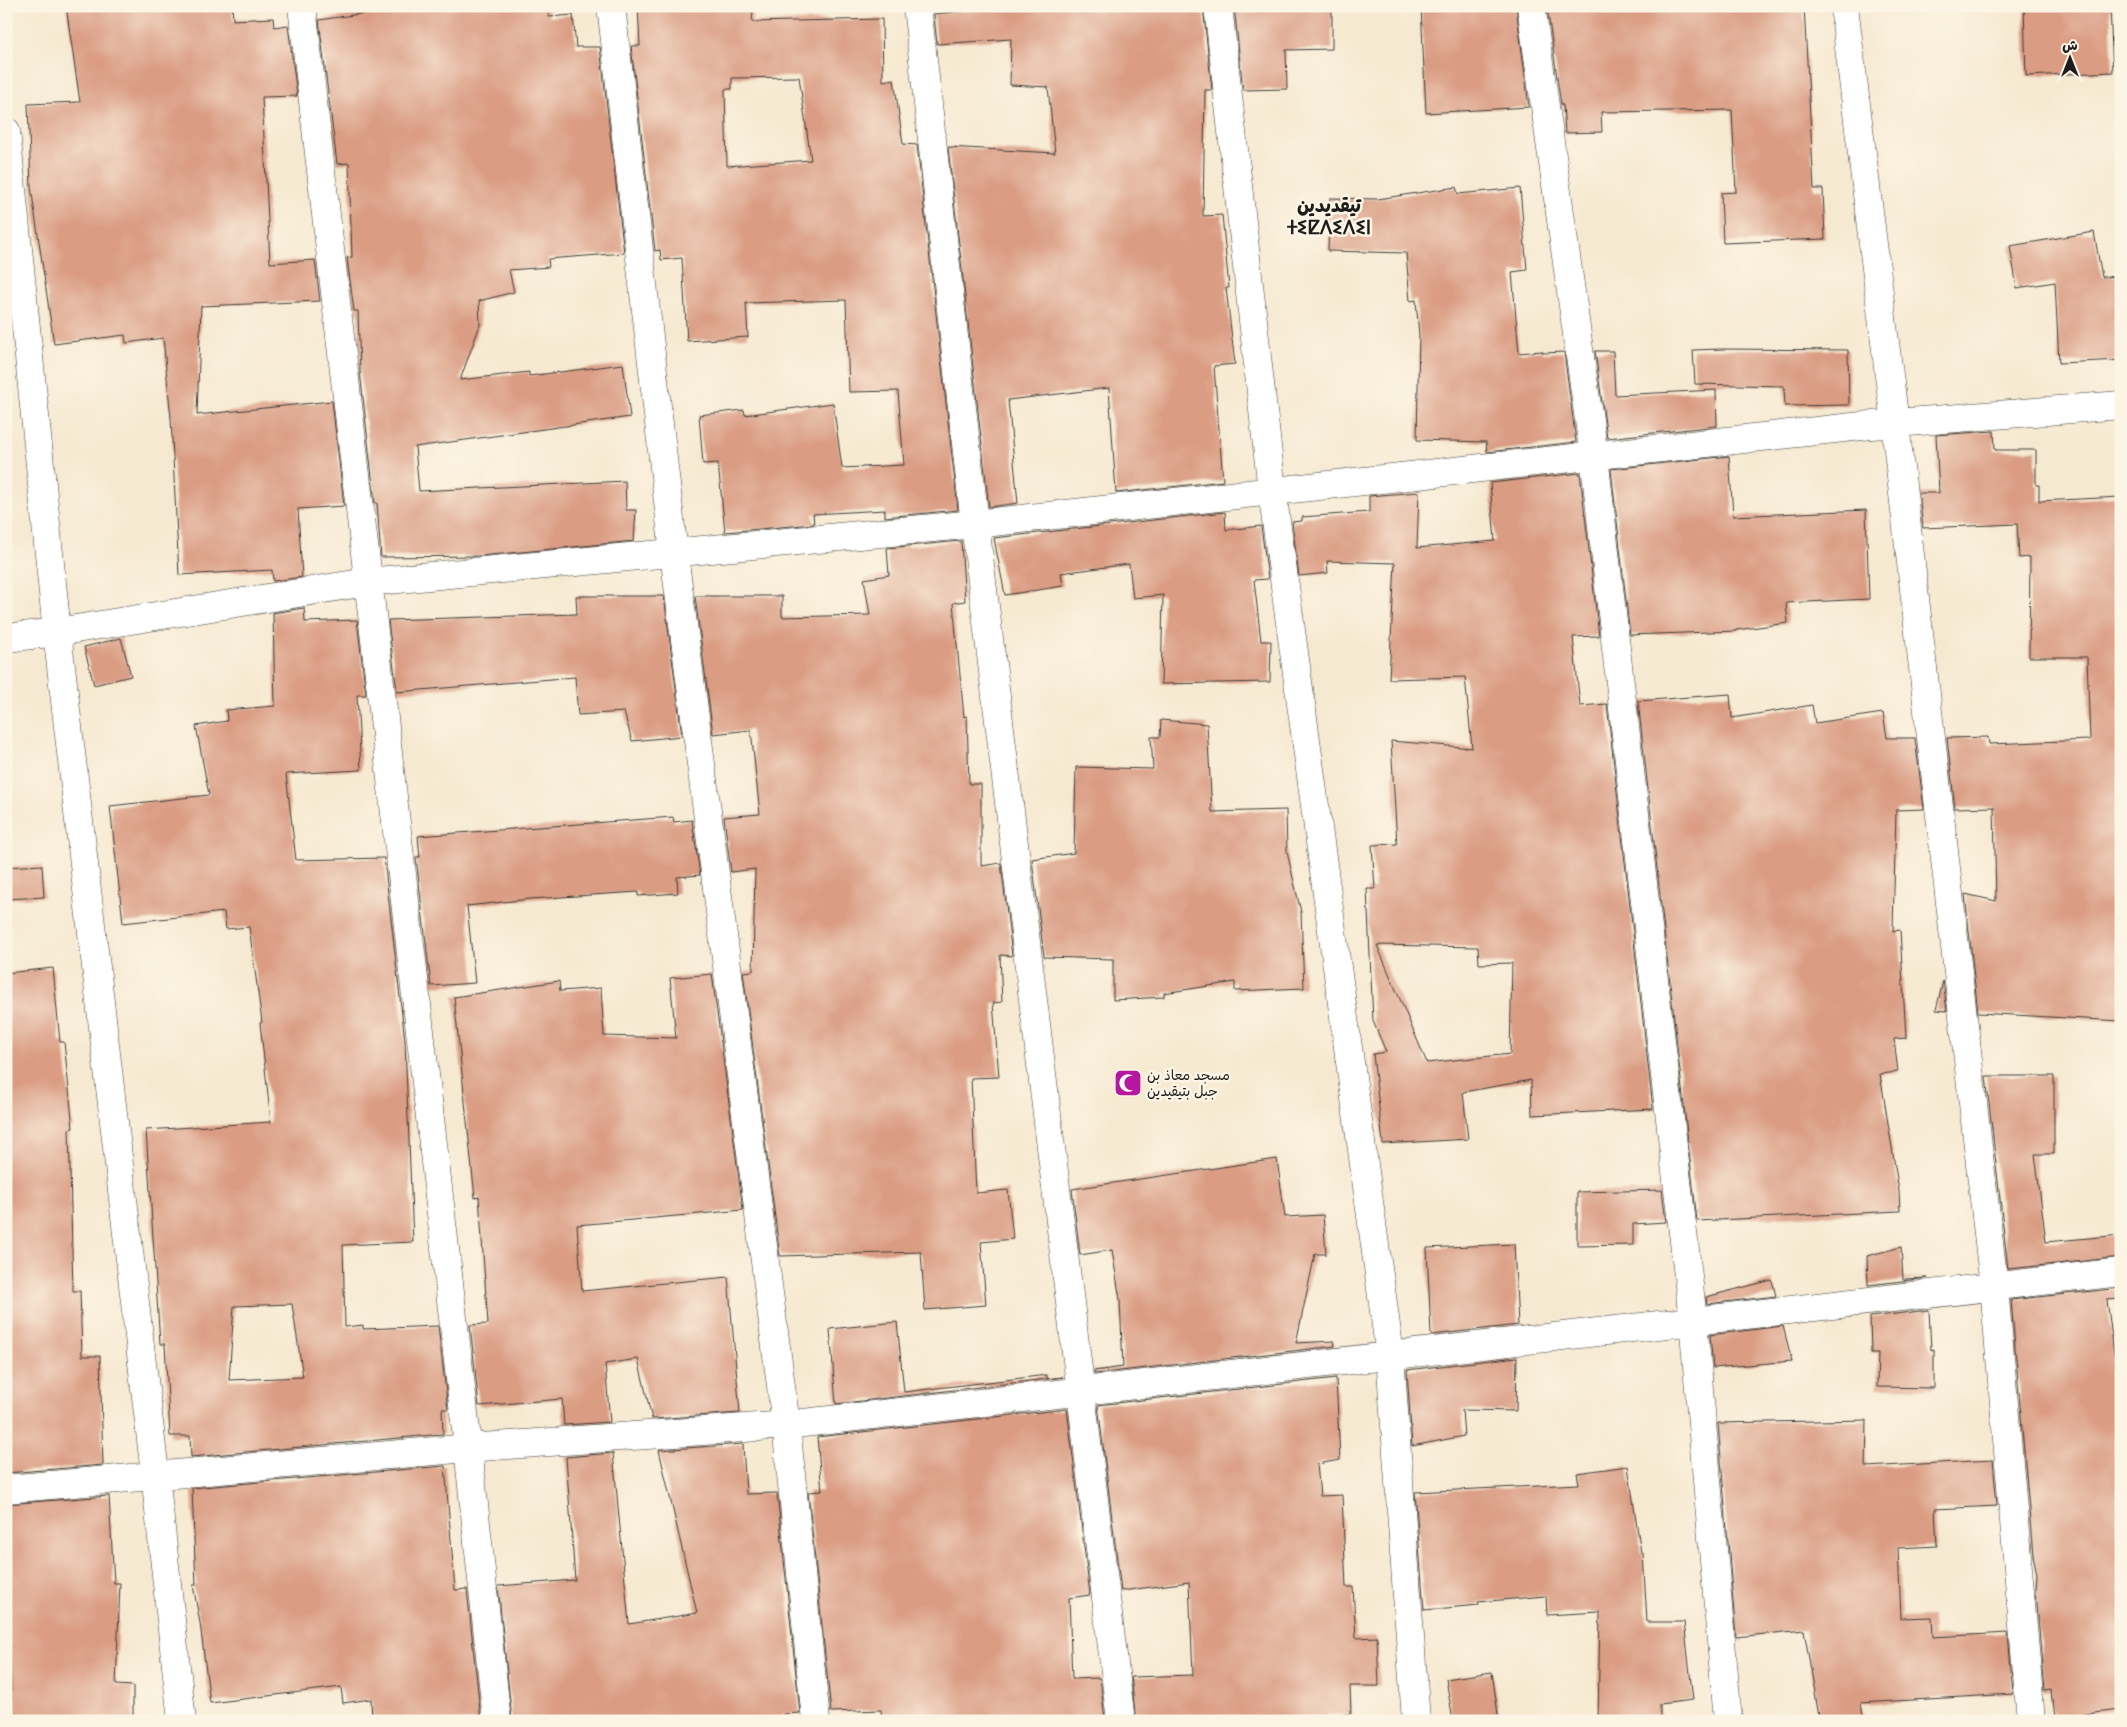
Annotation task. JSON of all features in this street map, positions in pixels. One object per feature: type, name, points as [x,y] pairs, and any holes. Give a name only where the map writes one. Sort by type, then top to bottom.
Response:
[{"type":"street","points":[[302,6],[468,1448],[497,1721]]},
{"type":"street","points":[[611,6],[674,554],[786,1424],[816,1721]]},
{"type":"street","points":[[917,6],[975,524],[1121,1721]]},
{"type":"street","points":[[1218,6],[1272,491],[1390,1355],[1416,1721]]},
{"type":"street","points":[[1532,6],[1594,456],[1693,1320],[1728,1721]]},
{"type":"street","points":[[1844,6],[1895,424],[1994,1286],[2031,1721]]},
{"type":"street","points":[[6,131],[57,632],[182,1721]]},
{"type":"street","points":[[6,638],[57,632],[367,582],[975,524],[1895,424],[2121,405]]},
{"type":"street","points":[[6,1489],[155,1474],[786,1424],[2121,1272]]},
{"type":"building","points":[[66,6],[157,6],[158,9],[232,6],[233,20],[273,18],[274,27],[288,25],[297,96],[262,97],[270,263],[315,260],[320,301],[201,306],[197,415],[332,401],[344,506],[298,509],[302,577],[273,581],[272,570],[179,575],[171,418],[163,338],[126,343],[125,335],[54,344],[31,187],[28,104],[80,102]]},
{"type":"building","points":[[414,6],[549,6],[549,17],[573,15],[576,47],[600,47],[624,253],[548,259],[549,267],[509,270],[514,292],[479,301],[480,325],[460,380],[529,372],[529,376],[623,364],[630,417],[415,447],[419,491],[625,481],[626,510],[636,510],[634,541],[480,556],[381,557],[377,503],[375,503],[360,371],[358,311],[354,311],[347,258],[352,257],[349,163],[337,164],[319,20]]},
{"type":"building","points":[[638,6],[722,6],[722,10],[753,11],[752,22],[882,19],[883,81],[894,79],[903,144],[917,145],[958,510],[885,517],[885,510],[813,514],[814,524],[725,532],[718,463],[703,464],[699,415],[744,410],[745,415],[833,403],[842,468],[904,465],[898,391],[849,392],[846,300],[746,303],[748,337],[687,341],[682,258],[661,260],[660,250],[655,251],[631,46],[640,46]],"holes":[[[799,77],[811,160],[727,166],[725,89],[732,89],[732,78]]]},
{"type":"building","points":[[1012,6],[1203,6],[1212,90],[1205,90],[1203,216],[1222,215],[1229,288],[1226,288],[1235,364],[1214,366],[1223,481],[1116,493],[1109,388],[1008,400],[1018,503],[989,507],[948,147],[1055,153],[1048,87],[1010,85],[1011,39],[937,44],[934,14]]},
{"type":"building","points":[[1234,6],[1332,6],[1332,49],[1286,50],[1287,89],[1243,90]]},
{"type":"building","points":[[1421,6],[1516,6],[1529,107],[1426,113]]},
{"type":"building","points":[[1547,6],[1804,6],[1814,189],[1823,189],[1825,239],[1723,243],[1721,193],[1736,192],[1732,110],[1601,112],[1602,132],[1565,133],[1563,105],[1561,105]]},
{"type":"building","points":[[2024,6],[2110,6],[2113,72],[2026,76]]},
{"type":"building","points":[[1456,187],[1458,194],[1520,188],[1527,270],[1512,272],[1519,353],[1564,352],[1576,442],[1487,452],[1486,442],[1417,440],[1419,335],[1416,300],[1410,301],[1406,253],[1328,251],[1330,198],[1378,199]]},
{"type":"building","points":[[2094,232],[2102,277],[2121,276],[2121,360],[2059,363],[2055,282],[2017,288],[2010,246]]},
{"type":"building","points":[[1693,350],[1848,350],[1849,405],[1785,406],[1784,386],[1695,384]]},
{"type":"building","points":[[1595,351],[1613,351],[1615,395],[1716,390],[1717,426],[1607,438]]},
{"type":"building","points":[[1994,431],[1995,450],[2036,450],[2036,485],[2039,485],[2039,501],[2121,497],[2121,1021],[1978,1013],[1965,894],[1996,901],[1994,807],[1955,808],[1947,738],[1988,737],[1989,744],[2090,740],[2087,657],[2029,657],[2030,557],[2019,558],[2017,524],[1923,528],[1919,493],[1939,493],[1936,435]]},
{"type":"building","points":[[1729,456],[1733,516],[1866,510],[1869,599],[1786,603],[1788,623],[1736,631],[1630,635],[1611,469]]},
{"type":"building","points":[[1580,473],[1599,636],[1573,637],[1580,706],[1607,704],[1653,1109],[1532,1115],[1531,1080],[1463,1092],[1468,1139],[1383,1144],[1373,1054],[1386,1052],[1373,1021],[1367,889],[1375,889],[1372,845],[1397,844],[1391,741],[1472,748],[1465,677],[1389,679],[1395,563],[1327,561],[1328,573],[1299,576],[1292,522],[1302,521],[1302,517],[1369,512],[1369,496],[1419,492],[1417,548],[1495,541],[1490,483]],"holes":[[[1377,945],[1478,947],[1479,964],[1512,963],[1510,1054],[1427,1063]]]},
{"type":"building","points":[[1225,512],[1226,530],[1261,526],[1268,579],[1254,580],[1261,641],[1271,641],[1270,682],[1161,684],[1163,595],[1133,598],[1129,564],[1061,573],[1063,586],[1005,595],[994,538]]},
{"type":"building","points":[[961,541],[965,601],[953,603],[964,717],[967,716],[969,784],[981,784],[981,866],[1001,863],[1012,956],[1000,955],[1002,1002],[993,1003],[999,1077],[971,1078],[976,1193],[1008,1190],[1013,1239],[981,1242],[986,1305],[925,1310],[921,1252],[780,1256],[743,972],[753,971],[755,869],[731,872],[724,817],[760,814],[751,730],[713,734],[695,596],[782,596],[782,617],[870,615],[864,579],[889,575],[887,548]]},
{"type":"building","points":[[576,596],[664,596],[682,736],[632,741],[624,712],[578,715],[575,677],[397,692],[388,620],[577,614]]},
{"type":"building","points":[[304,608],[305,622],[357,620],[366,695],[357,695],[361,770],[286,774],[296,860],[384,858],[405,1041],[413,1242],[343,1245],[345,1327],[363,1325],[363,1329],[438,1326],[448,1409],[442,1409],[443,1434],[191,1457],[190,1436],[170,1436],[165,1344],[160,1344],[146,1130],[271,1122],[260,1023],[262,1022],[249,927],[226,929],[224,912],[123,923],[110,806],[209,795],[196,726],[227,721],[226,710],[275,706],[273,613]],"holes":[[[292,1304],[303,1377],[229,1380],[234,1306]]]},
{"type":"building","points":[[121,638],[131,676],[94,685],[84,647]]},
{"type":"building","points":[[1730,694],[1732,718],[1812,705],[1815,723],[1883,713],[1887,738],[1915,738],[1924,809],[1896,810],[1893,931],[1900,930],[1906,1038],[1894,1039],[1898,1072],[1880,1074],[1899,1191],[1900,1211],[1697,1221],[1638,701]]},
{"type":"building","points":[[1161,720],[1207,724],[1212,812],[1286,810],[1287,852],[1301,912],[1304,988],[1235,991],[1235,982],[1164,993],[1164,997],[1113,1000],[1113,959],[1044,957],[1032,859],[1074,853],[1076,767],[1153,769],[1151,737],[1160,737]]},
{"type":"building","points":[[673,817],[674,822],[692,820],[700,875],[677,877],[678,893],[638,896],[638,892],[530,899],[467,906],[475,983],[431,986],[416,857],[420,857],[418,836]]},
{"type":"building","points":[[42,865],[44,897],[6,899],[6,867]]},
{"type":"building","points":[[53,968],[60,1042],[64,1042],[73,1128],[69,1129],[73,1291],[80,1291],[82,1356],[100,1356],[103,1465],[6,1473],[6,973]]},
{"type":"building","points":[[712,974],[743,1210],[577,1225],[582,1291],[728,1277],[740,1413],[652,1419],[638,1359],[605,1364],[610,1422],[564,1425],[562,1399],[479,1406],[470,1325],[488,1324],[479,1197],[475,1198],[454,997],[559,981],[560,991],[601,988],[604,1036],[676,1038],[670,978]]},
{"type":"building","points":[[1943,981],[1947,1011],[1936,1010]]},
{"type":"building","points":[[1986,1076],[2054,1076],[2054,1154],[2035,1154],[2046,1242],[2121,1235],[2121,1257],[2008,1269]]},
{"type":"building","points":[[1277,1159],[1285,1217],[1323,1215],[1326,1254],[1315,1254],[1296,1343],[1334,1341],[1335,1346],[1094,1374],[1094,1371],[1123,1367],[1120,1300],[1112,1250],[1080,1255],[1072,1189]]},
{"type":"building","points":[[1662,1190],[1666,1222],[1633,1224],[1633,1245],[1577,1246],[1577,1192]]},
{"type":"building","points":[[1514,1244],[1518,1325],[1431,1335],[1427,1248]]},
{"type":"building","points":[[1901,1247],[1903,1279],[1928,1278],[1868,1285],[1867,1256]]},
{"type":"building","points":[[1772,1280],[1776,1296],[1707,1304],[1706,1297]]},
{"type":"building","points":[[2121,1288],[2121,1299],[2107,1300],[2121,1406],[2121,1709],[2054,1717],[2051,1691],[2044,1692],[2036,1590],[2037,1574],[2033,1555],[2011,1300]]},
{"type":"building","points":[[1929,1310],[1931,1350],[1934,1349],[1934,1388],[1877,1387],[1878,1353],[1871,1353],[1870,1317]]},
{"type":"building","points":[[897,1322],[904,1392],[1047,1375],[1047,1379],[836,1404],[830,1329]]},
{"type":"building","points":[[1783,1326],[1792,1361],[1713,1368],[1710,1335]]},
{"type":"building","points":[[1517,1357],[1516,1411],[1462,1410],[1464,1436],[1412,1446],[1407,1370]]},
{"type":"building","points":[[1336,1378],[1340,1460],[1317,1464],[1320,1496],[1342,1495],[1346,1587],[1353,1587],[1356,1638],[1377,1637],[1379,1686],[1350,1686],[1351,1714],[1210,1721],[1136,1721],[1131,1677],[1193,1675],[1189,1582],[1121,1591],[1098,1405]]},
{"type":"building","points":[[1067,1409],[1090,1595],[1069,1598],[1072,1679],[1100,1678],[1105,1721],[882,1721],[881,1710],[831,1712],[808,1492],[822,1491],[817,1437]]},
{"type":"building","points":[[1867,1420],[1866,1467],[1993,1460],[1997,1506],[1935,1509],[1937,1546],[1898,1548],[1901,1618],[1932,1617],[1933,1637],[2008,1633],[2013,1694],[1861,1703],[1864,1721],[1820,1721],[1804,1630],[1736,1637],[1718,1423]]},
{"type":"building","points":[[743,1444],[746,1494],[777,1493],[800,1713],[783,1714],[783,1721],[512,1721],[498,1586],[575,1580],[566,1457],[613,1453],[629,1624],[697,1613],[659,1450]]},
{"type":"building","points":[[445,1466],[455,1590],[467,1589],[481,1721],[372,1721],[371,1699],[343,1703],[341,1687],[210,1703],[200,1623],[193,1585],[196,1585],[192,1488]]},
{"type":"building","points":[[1628,1466],[1641,1553],[1643,1553],[1647,1622],[1684,1622],[1693,1700],[1660,1704],[1660,1721],[1598,1721],[1600,1612],[1547,1615],[1546,1596],[1478,1602],[1479,1605],[1424,1610],[1415,1492],[1579,1484],[1577,1473]]},
{"type":"building","points":[[109,1496],[114,1583],[120,1583],[116,1685],[133,1686],[133,1721],[12,1721],[10,1654],[6,1654],[6,1504]]},
{"type":"building","points":[[1492,1672],[1499,1721],[1453,1721],[1446,1679]]},
{"type":"place","name":"مسجد معاذ بن جبل بتيقيدين","points":[[1128,1083]]},
{"type":"district","name":"تيقديدين ⵜⵉⵇⴷⵉⴷⵉⵏ","points":[[1329,216]]}]
